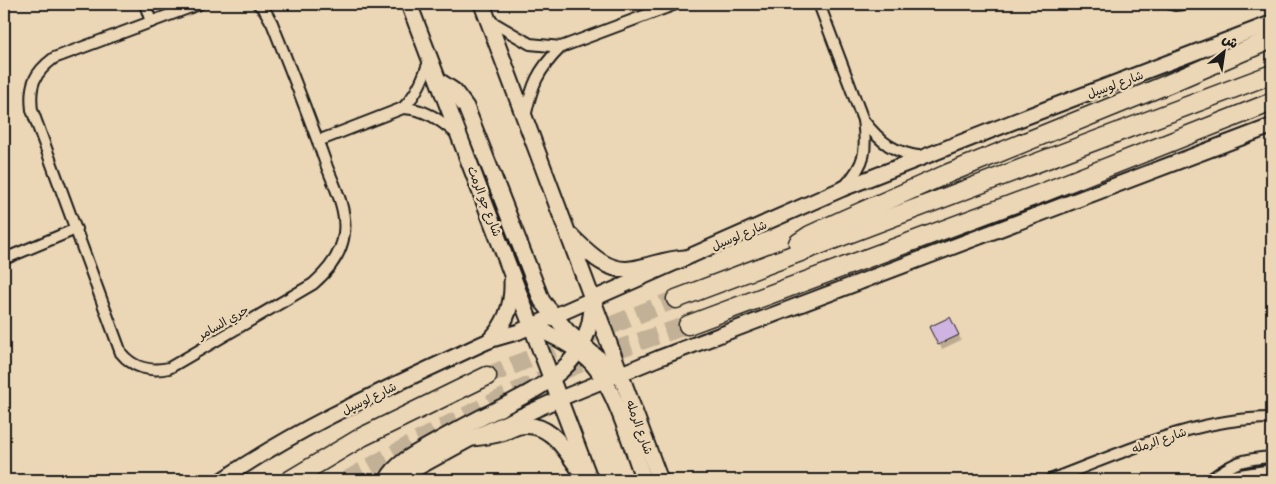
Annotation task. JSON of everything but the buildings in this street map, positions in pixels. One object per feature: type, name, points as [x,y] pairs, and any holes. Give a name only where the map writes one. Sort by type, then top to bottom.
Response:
[{"type":"highway","points":[[773,262],[810,235],[879,203],[1272,39]]},
{"type":"highway","points":[[676,299],[1272,74]]},
{"type":"highway","points":[[688,325],[1042,192],[1272,102]]},
{"type":"highway","points":[[290,480],[362,437],[487,376]]},
{"type":"main road","name":"شارع جو الرمث","points":[[409,4],[559,399]]},
{"type":"main road","points":[[482,4],[620,374]]},
{"type":"main road","points":[[439,81],[454,91],[466,107],[542,301],[604,380],[644,480]]},
{"type":"main road","points":[[567,232],[598,260],[615,268],[631,269],[664,260],[685,258]]},
{"type":"main road","points":[[490,340],[499,331],[511,303],[511,272]]},
{"type":"main road","points":[[387,480],[393,471],[411,456],[486,414],[522,397],[566,366],[580,348],[590,322],[592,299]]},
{"type":"main road","points":[[532,326],[580,348],[620,374]]},
{"type":"main road","name":"شارع الرمله","points":[[620,374],[660,480]]},
{"type":"main road","points":[[559,399],[590,479]]},
{"type":"main road","points":[[472,438],[489,437],[519,426],[533,426],[547,432],[560,442],[580,470],[590,479]]},
{"type":"street","points":[[145,4],[151,22]]},
{"type":"street","name":"جري السامر","points":[[199,4],[54,58],[42,67],[34,80],[30,95],[32,110],[121,353],[125,358],[141,368],[154,370],[169,368],[313,284],[329,268],[342,241],[343,212],[318,141],[269,16],[258,4]]},
{"type":"street","points":[[488,19],[530,44],[561,47],[676,4]]},
{"type":"street","points":[[819,4],[863,120],[866,139],[865,152],[853,177],[842,190]]},
{"type":"street","points":[[1171,4],[1183,4]]},
{"type":"street","name":"شارع لوسيل","points":[[222,480],[250,461],[327,419],[490,340],[518,332],[842,190],[1272,24]]},
{"type":"street","points":[[525,118],[540,71],[561,47]]},
{"type":"street","points":[[318,141],[403,108],[419,88],[430,58]]},
{"type":"street","points":[[403,108],[417,109],[432,115],[460,137]]},
{"type":"street","points":[[863,120],[876,137],[890,147],[904,153],[924,157]]},
{"type":"street","points":[[395,480],[472,438],[604,380],[1272,126]]},
{"type":"street","points":[[4,258],[76,229]]},
{"type":"street","name":"شارع الرمله","points":[[1050,480],[1177,432],[1214,424],[1272,418]]},
{"type":"street","points":[[1209,480],[1231,465],[1243,460],[1272,457]]},
{"type":"street","points":[[1209,480],[1272,470]]},
{"type":"tunnel","points":[[487,376],[676,299]]},
{"type":"tunnel","points":[[347,480],[434,432],[523,388],[623,347],[688,325]]}]
